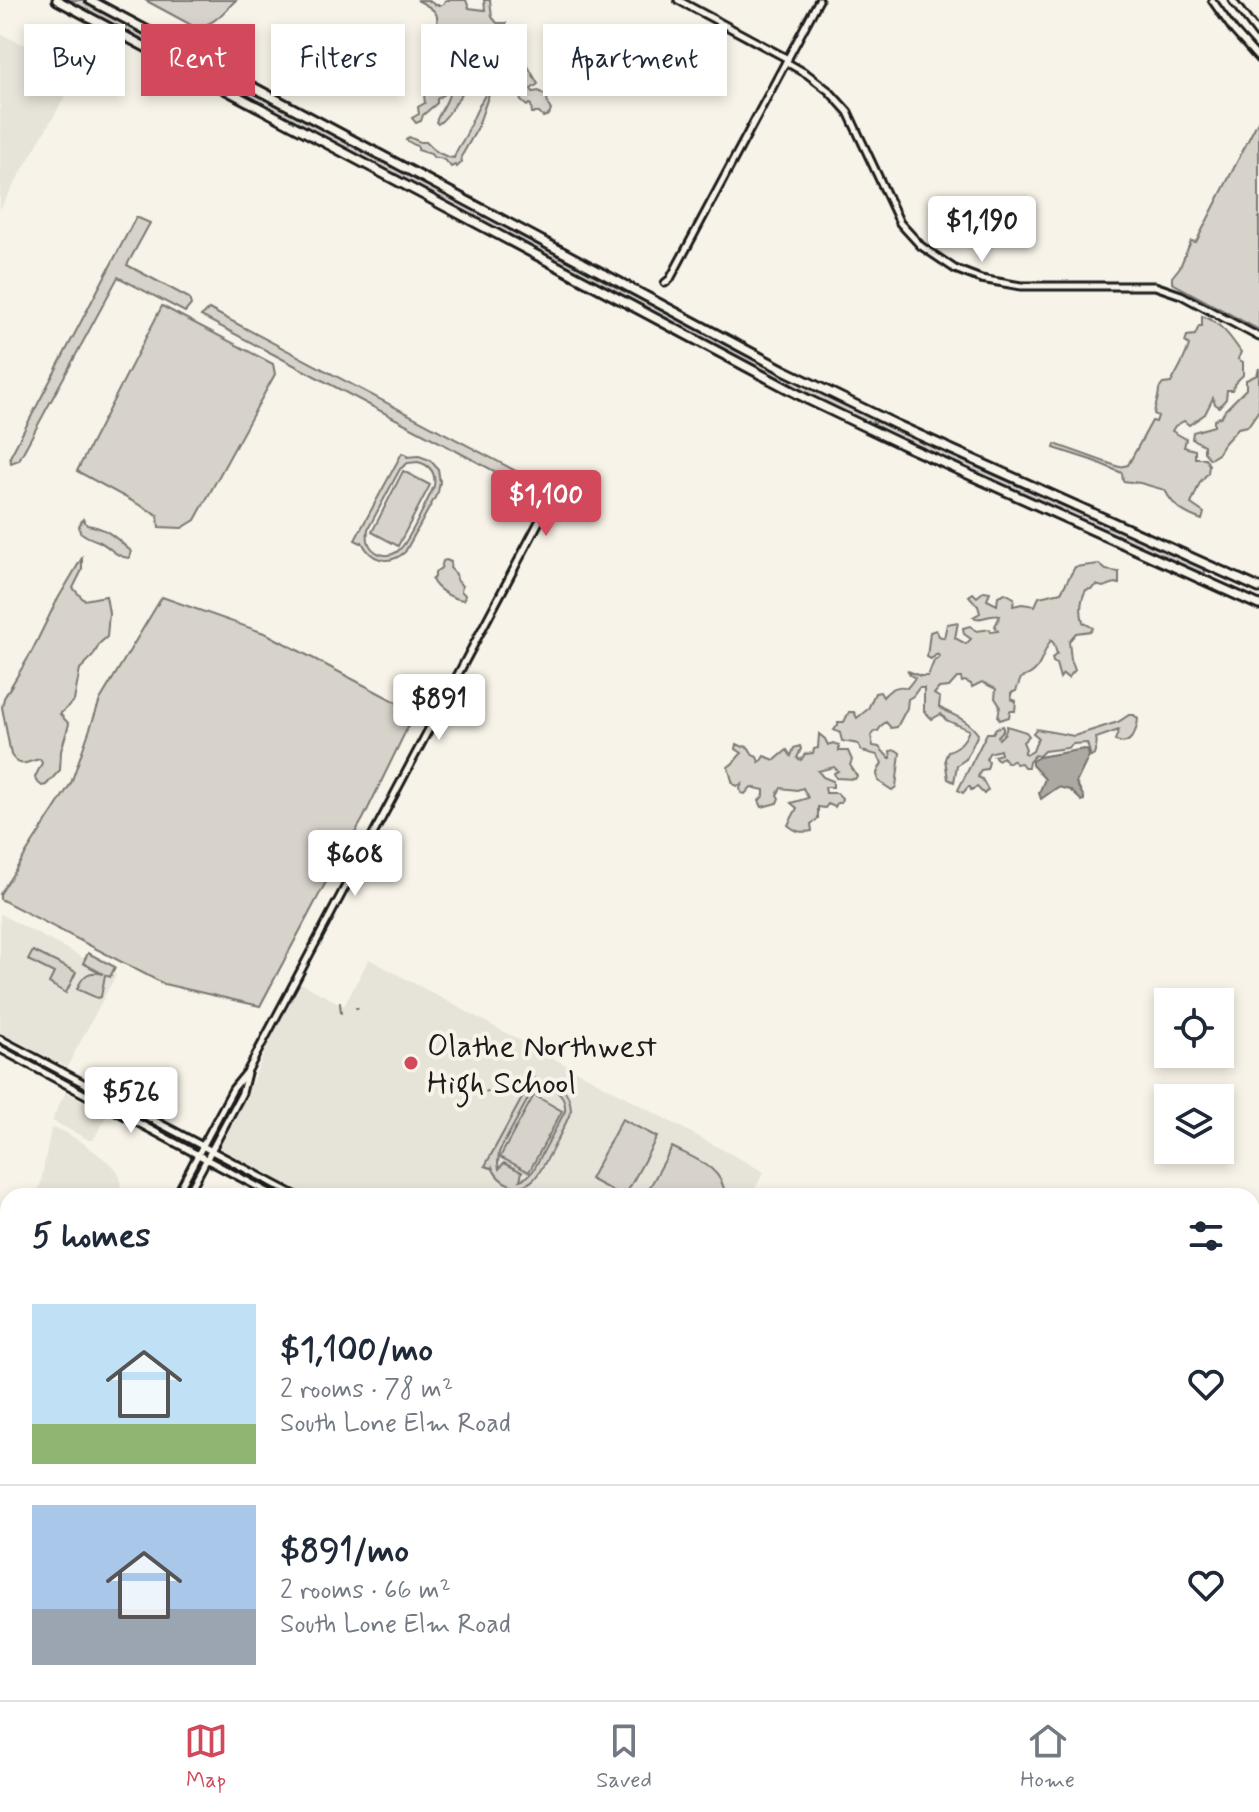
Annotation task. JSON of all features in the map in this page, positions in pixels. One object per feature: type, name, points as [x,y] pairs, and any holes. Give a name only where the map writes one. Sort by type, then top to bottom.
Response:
[{"type":"highway","points":[[57,0],[809,400],[915,451],[1259,605]]},
{"type":"highway","points":[[90,0],[784,370],[912,432],[1259,588]]},
{"type":"street","points":[[678,0],[787,61],[829,91],[848,112],[860,134],[900,223],[921,246],[946,263],[981,279],[1008,285],[1155,286],[1181,295],[1259,337]]},
{"type":"street","points":[[665,283],[693,238],[819,0]]},
{"type":"street","points":[[1212,0],[1259,59]]},
{"type":"street","points":[[1232,0],[1259,35]]},
{"type":"street","points":[[180,1188],[233,1089],[247,1072],[550,501]]},
{"type":"street","points":[[0,1039],[282,1188]]},
{"type":"street","points":[[0,1049],[260,1188]]},
{"type":"street","points":[[191,1188],[242,1093],[247,1072]]},
{"type":"shaded area","points":[[64,0],[83,0],[141,31],[141,41],[125,33],[125,24],[109,24]]},
{"type":"shaded area","points":[[145,0],[236,0],[212,22],[189,24]]},
{"type":"shaded area","points":[[417,0],[442,5],[446,0],[466,0],[469,8],[485,10],[484,0],[490,0],[492,17],[497,23],[506,24],[437,24],[436,14]]},
{"type":"shaded area","points":[[0,34],[24,44],[24,96],[65,96],[0,209]]},
{"type":"shaded area","points":[[527,65],[538,84],[531,89],[547,97],[551,110],[549,115],[543,117],[532,113],[531,105],[527,106],[520,96],[527,96]]},
{"type":"shaded area","points":[[255,92],[724,343],[872,417],[873,423],[859,421],[244,96],[255,96]]},
{"type":"shaded area","points":[[424,96],[441,96],[416,123],[412,118],[419,114],[418,107],[425,103]]},
{"type":"shaded area","points":[[460,96],[438,124],[437,118],[448,98]]},
{"type":"shaded area","points":[[484,96],[488,96],[477,129],[457,167],[418,150],[406,140],[409,137],[426,142],[438,153],[454,158]]},
{"type":"shaded area","points":[[1259,119],[1259,330],[1172,283],[1172,277],[1180,267],[1191,241],[1196,242]]},
{"type":"shaded area","points":[[136,217],[150,223],[127,265],[189,298],[191,305],[185,312],[118,277],[19,460],[11,463],[10,457]]},
{"type":"shaded area","points":[[162,306],[273,364],[275,374],[195,520],[182,528],[159,527],[158,515],[77,471]]},
{"type":"shaded area","points":[[209,309],[546,487],[536,493],[201,316]]},
{"type":"shaded area","points":[[1202,316],[1220,326],[1237,346],[1241,352],[1238,359],[1243,362],[1243,375],[1232,390],[1227,390],[1226,399],[1219,407],[1213,398],[1205,414],[1189,425],[1184,421],[1172,431],[1186,439],[1184,447],[1195,450],[1195,458],[1205,458],[1209,465],[1208,473],[1200,482],[1191,504],[1204,513],[1202,520],[1180,509],[1165,490],[1123,481],[1122,473],[1054,448],[1055,444],[1119,467],[1128,465],[1152,421],[1156,422],[1158,416],[1154,414],[1159,389],[1163,384],[1171,383],[1189,345],[1185,342],[1187,336],[1195,335],[1202,326]]},
{"type":"shaded area","points":[[1259,368],[1259,410],[1248,426],[1238,428],[1218,454],[1210,459],[1204,452],[1204,445],[1192,439],[1193,432],[1214,426],[1214,420],[1222,416],[1246,389],[1246,380],[1257,375]]},
{"type":"shaded area","points":[[876,421],[1204,567],[1205,573],[1202,576],[912,445],[876,428]]},
{"type":"shaded area","points":[[402,453],[407,457],[419,456],[430,460],[438,469],[438,492],[405,552],[393,559],[381,559],[370,554],[362,542],[355,540]],"holes":[[[408,463],[422,463],[429,467],[434,477],[434,486],[423,510],[400,549],[392,554],[379,554],[369,544],[368,529],[400,469]]]},
{"type":"shaded area","points":[[403,471],[430,485],[398,546],[372,532]]},
{"type":"shaded area","points":[[83,519],[87,525],[106,531],[121,542],[131,551],[129,558],[120,556],[80,532]]},
{"type":"shaded area","points":[[82,558],[82,570],[73,588],[84,600],[106,596],[109,613],[107,637],[80,669],[74,701],[60,714],[69,724],[61,751],[60,770],[42,786],[35,777],[42,763],[40,759],[21,763],[11,755],[2,707],[4,698]]},
{"type":"shaded area","points":[[446,560],[451,562],[450,568],[462,586],[464,600],[445,593],[432,580]]},
{"type":"shaded area","points":[[1099,564],[1106,570],[1119,572],[1119,584],[1096,585],[1086,590],[1082,601],[1082,618],[1093,628],[1076,633],[1069,641],[1075,670],[1068,678],[1063,674],[1060,678],[1052,658],[1057,654],[1051,640],[1037,668],[1021,678],[1016,691],[1011,693],[1011,699],[1016,701],[1015,711],[1010,711],[1009,717],[1000,720],[996,689],[982,682],[972,687],[957,678],[949,687],[939,688],[934,694],[940,698],[939,707],[965,721],[978,734],[966,759],[957,765],[954,782],[948,779],[945,759],[948,751],[966,738],[969,730],[946,720],[941,714],[932,719],[924,711],[924,688],[919,688],[908,699],[897,727],[891,728],[886,722],[871,736],[873,746],[879,747],[889,758],[890,751],[900,753],[896,787],[892,790],[878,781],[877,773],[882,763],[877,755],[862,751],[858,744],[842,741],[840,733],[834,730],[838,722],[844,722],[849,712],[854,712],[857,718],[868,709],[875,693],[880,692],[883,697],[894,688],[907,688],[915,678],[908,671],[928,676],[934,661],[940,657],[937,654],[931,659],[927,657],[930,632],[936,630],[944,638],[947,624],[958,622],[955,638],[966,644],[971,639],[964,634],[963,628],[970,626],[977,631],[998,631],[995,626],[1000,616],[973,617],[980,613],[969,596],[973,593],[977,597],[984,591],[990,592],[987,600],[997,605],[998,596],[1005,593],[1014,598],[1013,606],[1035,606],[1039,597],[1061,592],[1075,567]]},
{"type":"shaded area","points":[[162,597],[267,634],[415,712],[363,819],[260,1006],[164,984],[0,899],[0,894],[71,783],[100,700]]},
{"type":"shaded area","points":[[1129,715],[1138,719],[1134,734],[1128,741],[1115,740],[1119,730],[1096,738],[1096,749],[1091,757],[1087,743],[1073,744],[1035,755],[1028,767],[1012,760],[1007,763],[1003,757],[998,760],[994,756],[1001,754],[1000,750],[989,753],[987,769],[981,770],[978,777],[988,790],[984,794],[977,787],[971,790],[968,787],[963,793],[958,790],[987,733],[993,733],[996,728],[1003,726],[999,739],[1007,726],[1026,732],[1029,736],[1023,742],[1024,753],[1028,754],[1033,751],[1038,737],[1033,733],[1036,729],[1074,736],[1118,722]]},
{"type":"shaded area","points":[[819,734],[828,745],[833,743],[839,745],[839,751],[848,751],[852,760],[850,765],[857,776],[855,779],[836,778],[834,773],[838,771],[834,767],[818,771],[833,781],[833,787],[825,787],[826,793],[837,793],[842,798],[835,807],[828,804],[825,808],[818,807],[818,819],[811,824],[812,831],[799,831],[788,825],[797,808],[791,803],[808,798],[803,788],[781,788],[777,803],[762,807],[759,801],[764,790],[751,787],[745,794],[741,793],[742,784],[733,784],[728,767],[742,753],[736,749],[737,744],[749,748],[759,762],[764,756],[775,760],[787,750],[791,756],[794,748],[800,746],[797,758],[801,760],[805,754],[813,753],[818,748]]},
{"type":"shaded area","points":[[1084,749],[1089,756],[1076,783],[1084,800],[1070,790],[1058,787],[1041,799],[1039,793],[1045,779],[1032,761]]},
{"type":"shaded area","points":[[0,914],[116,975],[67,1067],[0,1032]]},
{"type":"shaded area","points":[[33,951],[76,972],[66,993],[49,983],[54,973],[28,960]]},
{"type":"shaded area","points":[[88,953],[115,967],[110,977],[105,975],[101,997],[97,998],[77,989],[87,975],[103,974],[83,963]]},
{"type":"shaded area","name":"Olathe Northwest High School","points":[[369,959],[764,1172],[755,1188],[294,1188],[218,1147],[299,982],[344,1006]]},
{"type":"shaded area","points":[[533,1078],[538,1083],[551,1083],[565,1091],[571,1110],[534,1179],[522,1185],[510,1185],[499,1178],[492,1167],[485,1166]],"holes":[[[541,1088],[559,1093],[565,1111],[533,1171],[520,1180],[522,1172],[504,1163],[499,1169],[499,1152],[529,1097]]]},
{"type":"shaded area","points":[[66,1092],[107,1116],[93,1140],[53,1121]]},
{"type":"shaded area","points":[[534,1095],[562,1111],[529,1172],[500,1157]]},
{"type":"shaded area","points":[[622,1119],[657,1137],[629,1188],[607,1188],[590,1179]]},
{"type":"shaded area","points":[[51,1128],[61,1130],[83,1143],[112,1165],[121,1181],[120,1188],[39,1188]]},
{"type":"shaded area","points":[[672,1147],[706,1165],[719,1178],[723,1188],[649,1188]]},
{"type":"waterway","points":[[340,1003],[341,1013]]},
{"type":"place","name":"Olathe Northwest High School","points":[[411,1063]]}]
